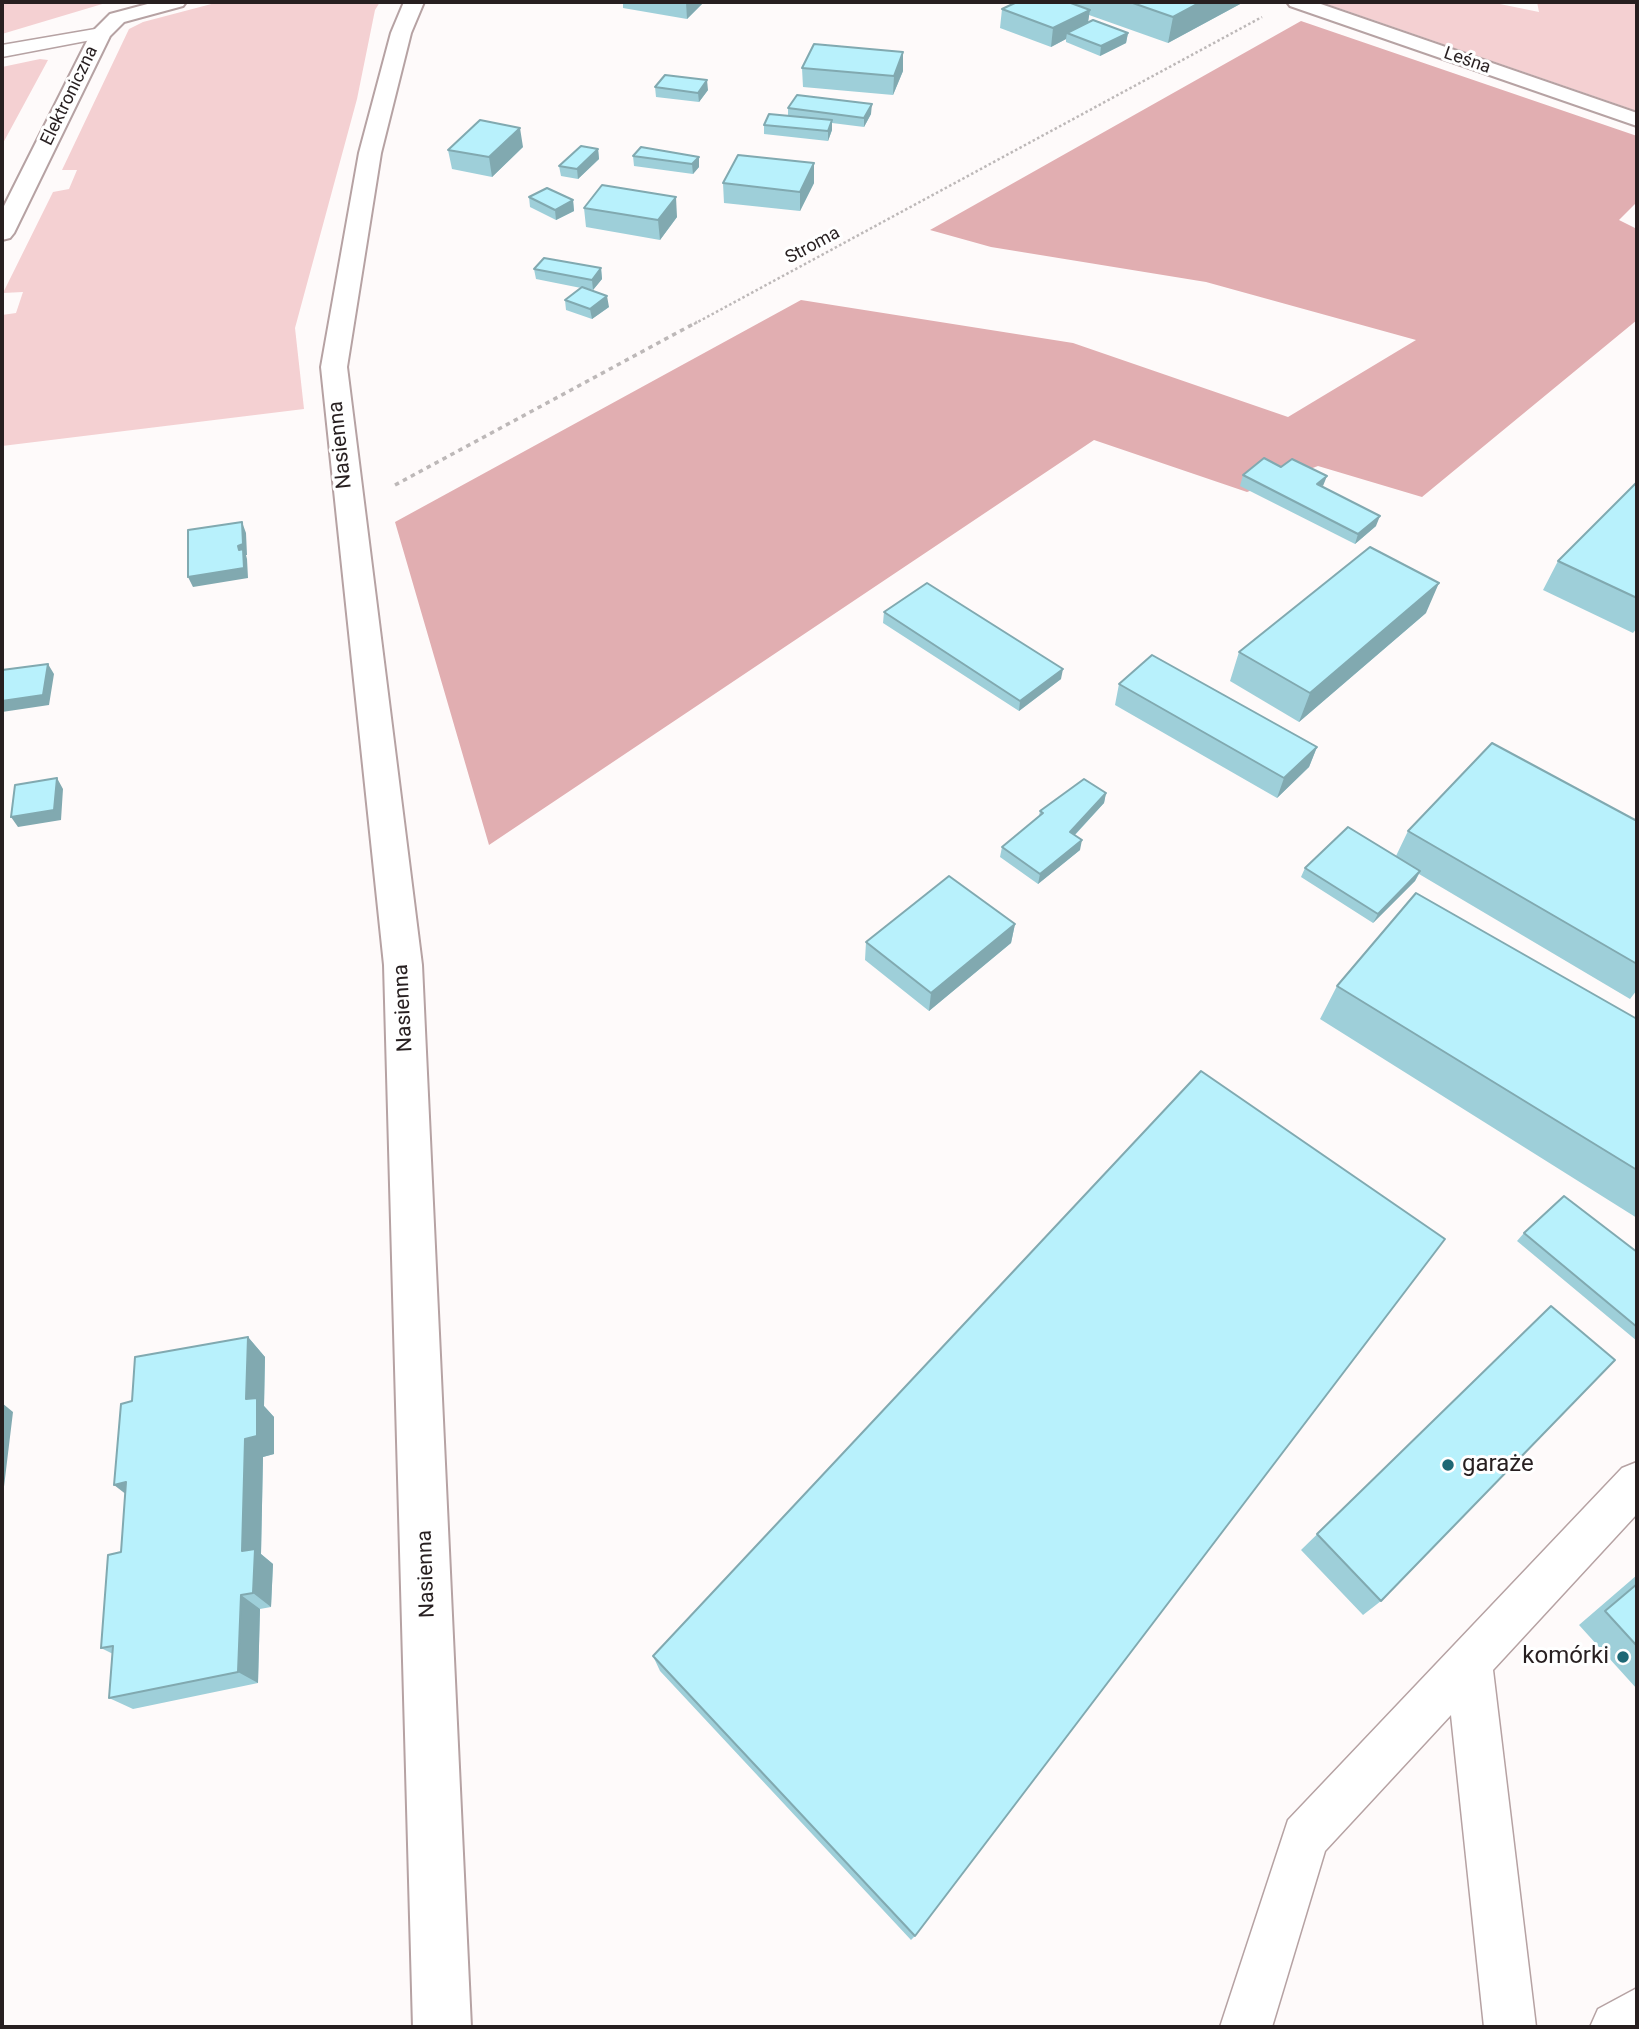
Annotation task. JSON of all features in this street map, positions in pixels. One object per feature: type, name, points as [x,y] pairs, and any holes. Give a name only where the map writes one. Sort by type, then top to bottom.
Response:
[{"type":"street","name":"Elektroniczna","points":[[2,233],[102,33],[117,18],[176,2]]},
{"type":"street","name":"Nasienna","points":[[414,2],[401,33],[370,153],[334,367],[348,511],[403,965],[442,2027]]},
{"type":"street","name":"Leśna","points":[[1297,2],[1637,120]]},
{"type":"lane","points":[[2,51],[102,33]]},
{"type":"lane","points":[[1246,2027],[1305,1837],[1637,1482]]},
{"type":"lane","points":[[1469,1663],[1510,2027]]},
{"type":"lane","points":[[1616,2027],[1637,2014]]},
{"type":"path","name":"Stroma","points":[[348,511],[1266,15]]},
{"type":"shaded area","points":[[2,2],[109,2],[2,34]]},
{"type":"shaded area","points":[[219,2],[380,2],[375,10],[357,99],[295,328],[304,409],[2,446],[2,315],[16,313],[23,292],[3,293],[53,192],[69,189],[77,170],[62,170],[129,29],[143,22]]},
{"type":"shaded area","points":[[1321,2],[1490,2],[1539,12],[1537,2],[1637,2],[1637,111]]},
{"type":"shaded area","points":[[1301,21],[1637,136],[1637,202],[1619,220],[1637,229],[1637,320],[1422,497],[1318,466],[1247,492],[1094,440],[489,845],[395,522],[801,300],[1073,343],[1288,417],[1416,340],[1206,282],[991,247],[930,230]]},
{"type":"shaded area","points":[[40,59],[48,60],[2,145],[2,67]]},
{"type":"building","points":[[1017,2],[1068,2],[1090,10],[1053,28],[1002,9]]},
{"type":"building","points":[[1130,2],[1201,2],[1173,17]]},
{"type":"building","points":[[1093,20],[1128,33],[1101,46],[1067,33]]},
{"type":"building","points":[[814,44],[903,52],[894,76],[802,68]]},
{"type":"building","points":[[665,75],[707,80],[698,93],[655,87]]},
{"type":"building","points":[[797,95],[872,104],[864,118],[788,108]]},
{"type":"building","points":[[769,114],[832,120],[828,131],[764,125]]},
{"type":"building","points":[[480,120],[520,128],[489,157],[448,150]]},
{"type":"building","points":[[581,146],[598,149],[577,169],[559,166]]},
{"type":"building","points":[[641,147],[699,157],[692,164],[633,156]]},
{"type":"building","points":[[738,155],[814,163],[800,192],[723,183]]},
{"type":"building","points":[[602,185],[676,197],[658,220],[584,208]]},
{"type":"building","points":[[547,188],[573,200],[555,210],[529,197]]},
{"type":"building","points":[[544,258],[601,268],[592,280],[534,269]]},
{"type":"building","points":[[582,287],[607,296],[590,309],[565,300]]},
{"type":"building","points":[[1264,458],[1281,467],[1292,459],[1327,476],[1317,484],[1380,516],[1358,534],[1243,475]]},
{"type":"building","points":[[1637,482],[1637,598],[1558,561]]},
{"type":"building","points":[[242,522],[243,544],[238,546],[239,550],[243,549],[244,568],[188,577],[188,530]]},
{"type":"building","points":[[1370,547],[1439,583],[1310,693],[1239,652]]},
{"type":"building","points":[[927,583],[1063,669],[1020,701],[884,612]]},
{"type":"building","points":[[1152,655],[1317,747],[1284,778],[1119,684]]},
{"type":"building","points":[[48,664],[43,695],[2,701],[2,670]]},
{"type":"building","points":[[1492,743],[1637,821],[1637,964],[1408,831]]},
{"type":"building","points":[[57,778],[54,810],[11,817],[15,785]]},
{"type":"building","points":[[1084,779],[1106,793],[1070,832],[1082,840],[1040,874],[1002,847],[1043,813],[1040,811]]},
{"type":"building","points":[[1348,827],[1420,871],[1378,914],[1305,868]]},
{"type":"building","points":[[949,876],[1015,924],[931,993],[866,942]]},
{"type":"building","points":[[1416,893],[1637,1019],[1637,1170],[1337,986]]},
{"type":"building","points":[[1201,1071],[1445,1239],[915,1936],[653,1656]]},
{"type":"building","points":[[1564,1196],[1637,1252],[1637,1327],[1524,1233]]},
{"type":"building","name":"garaże","points":[[1551,1306],[1615,1360],[1381,1601],[1317,1534]]},
{"type":"building","points":[[248,1337],[246,1399],[257,1398],[257,1436],[245,1439],[242,1551],[255,1549],[253,1593],[241,1595],[238,1672],[109,1698],[113,1646],[101,1648],[108,1555],[121,1552],[126,1482],[114,1485],[121,1404],[132,1401],[135,1357]]},
{"type":"building","points":[[1637,1584],[1637,1646],[1605,1611]]},
{"type":"place","name":"garaże","points":[[1448,1465]]},
{"type":"place","name":"komórki","points":[[1623,1657]]}]
